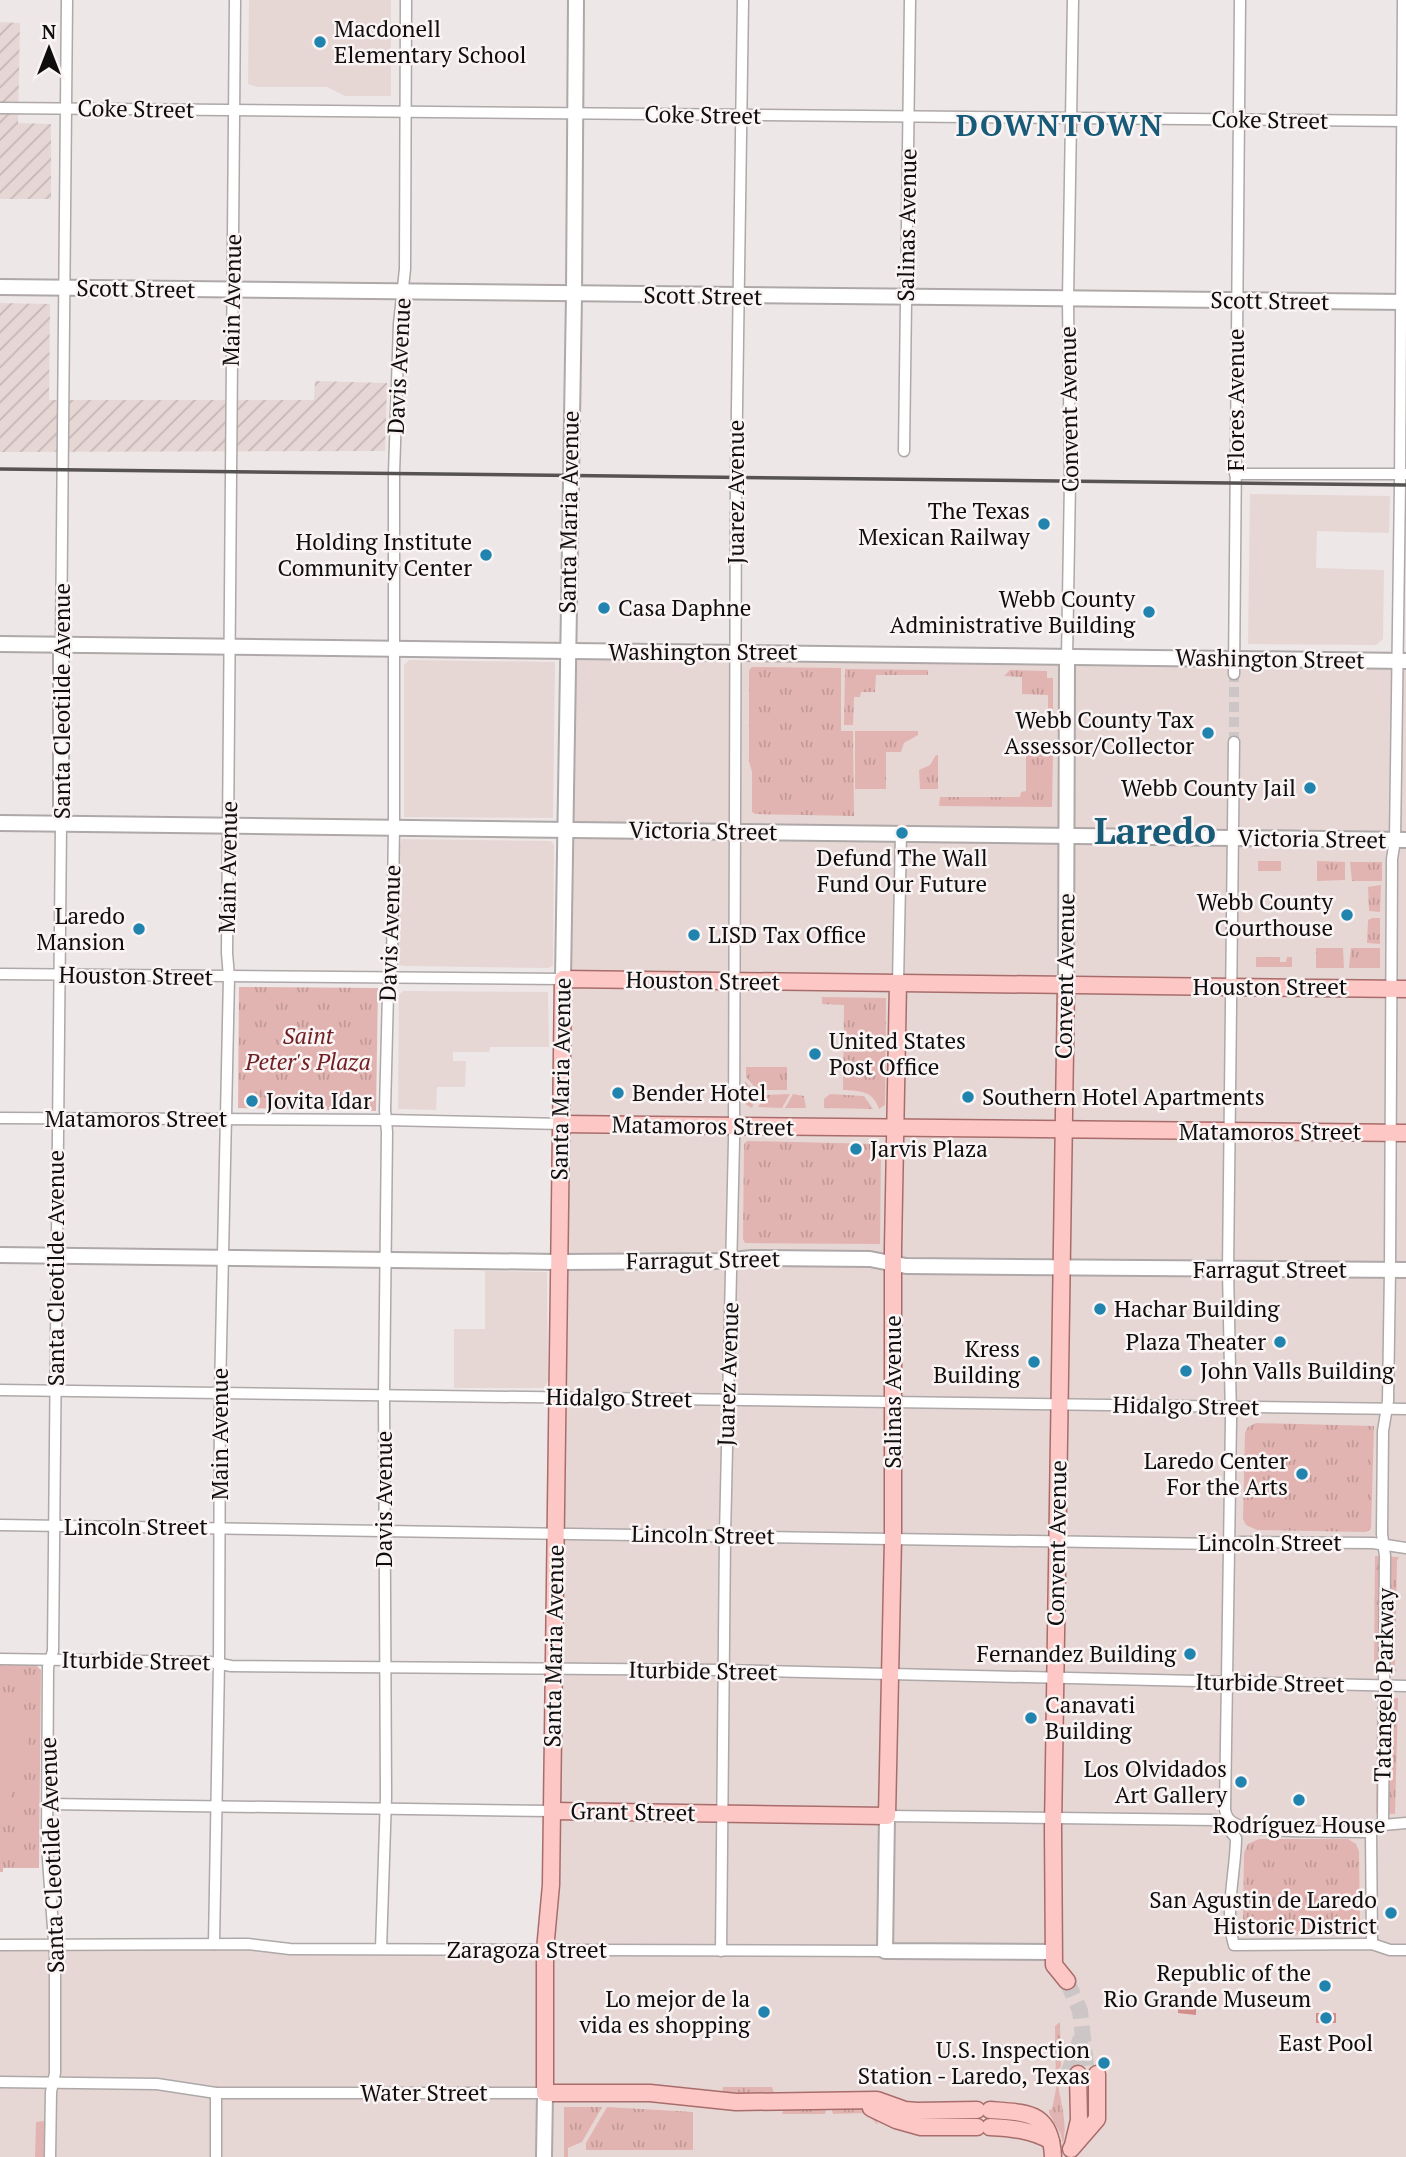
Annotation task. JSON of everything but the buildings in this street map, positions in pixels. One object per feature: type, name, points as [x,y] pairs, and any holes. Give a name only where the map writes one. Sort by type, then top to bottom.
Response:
[{"type":"main road","name":"Santa Maria Avenue","points":[[544,2157],[545,1950],[551,1885],[576,0]]},
{"type":"main road","name":"Scott Street","points":[[0,287],[1403,302]]},
{"type":"main road","name":"Washington Street","points":[[0,644],[1401,661]]},
{"type":"main road","name":"Santa Cleotilde Avenue","points":[[61,645],[61,824]]},
{"type":"main road","name":"Convent Avenue","points":[[1054,1958],[1055,1679],[1066,985],[1067,658]]},
{"type":"main road","name":"Victoria Street","points":[[0,823],[1400,840]]},
{"type":"main road","name":"Houston Street","points":[[563,979],[1399,989]]},
{"type":"main road","name":"Salinas Avenue","points":[[885,1951],[893,1539],[894,1128],[898,983]]},
{"type":"main road","name":"Matamoros Street","points":[[562,1124],[1399,1133]]},
{"type":"main road","name":"Farragut Street","points":[[0,1255],[558,1262],[731,1261],[752,1258],[870,1259],[894,1265],[1406,1270]]},
{"type":"main road","name":"Grant Street","points":[[552,1811],[887,1816]]},
{"type":"main road","name":"Zaragoza Street","points":[[885,1951],[1054,1958]]},
{"type":"main road","points":[[1054,1958],[1067,1981]]},
{"type":"main road","points":[[1070,2153],[1087,2119],[1083,2074]]},
{"type":"main road","name":"Water Street","points":[[545,2093],[650,2093],[736,2102],[877,2100],[905,2110],[1019,2112],[1037,2117],[1043,2122],[1052,2149]]},
{"type":"main road","points":[[849,2102],[869,2107],[908,2124],[933,2128],[984,2127],[1025,2131],[1042,2135],[1052,2149]]},
{"type":"street","name":"Santa Cleotilde Avenue","points":[[61,645],[67,0]]},
{"type":"street","name":"Main Avenue","points":[[214,1944],[222,1257],[229,976],[227,953],[235,0]]},
{"type":"street","name":"Davis Avenue","points":[[381,1950],[386,1797],[384,1395],[386,1120],[394,827],[394,473],[399,324],[405,269],[406,0]]},
{"type":"street","name":"Juarez Avenue","points":[[720,1951],[727,1399],[733,1247],[738,296],[743,0]]},
{"type":"street","name":"Salinas Avenue","points":[[904,451],[910,0]]},
{"type":"street","name":"Convent Avenue","points":[[1067,658],[1070,481],[1068,299],[1073,0]]},
{"type":"street","name":"Flores Avenue","points":[[1234,674],[1240,0]]},
{"type":"street","name":"Tatangelo Parkway","points":[[1383,1825],[1383,1431],[1399,1133],[1399,989],[1392,859],[1400,840],[1403,0]]},
{"type":"street","name":"Coke Street","points":[[0,108],[1404,121]]},
{"type":"street","points":[[1236,474],[1403,474]]},
{"type":"street","points":[[1234,742],[1228,1270],[1230,1407],[1224,1819],[1236,1838],[1232,1937],[1234,1945],[1372,1944],[1390,1950],[1406,1950]]},
{"type":"street","name":"Santa Cleotilde Avenue","points":[[50,2157],[55,2073],[55,1944],[47,1861],[48,1667],[53,1651],[61,824]]},
{"type":"street","name":"Salinas Avenue","points":[[898,983],[901,833]]},
{"type":"street","name":"Houston Street","points":[[0,974],[563,979]]},
{"type":"street","name":"Matamoros Street","points":[[0,1118],[386,1120],[562,1124]]},
{"type":"street","name":"Hidalgo Street","points":[[0,1390],[1406,1409]]},
{"type":"street","name":"Lincoln Street","points":[[0,1525],[1057,1542],[1360,1543],[1406,1548]]},
{"type":"street","name":"Iturbide Street","points":[[0,1659],[384,1668],[724,1670],[1406,1686]]},
{"type":"street","name":"Grant Street","points":[[47,1804],[552,1811]]},
{"type":"street","name":"Grant Street","points":[[887,1816],[1224,1819],[1258,1830],[1371,1832]]},
{"type":"street","points":[[1372,1944],[1371,1832],[1383,1825],[1406,1824]]},
{"type":"street","name":"Grant Street","points":[[1236,1838],[1258,1830]]},
{"type":"street","name":"Zaragoza Street","points":[[0,1945],[248,1944],[290,1949],[885,1951]]},
{"type":"street","name":"Water Street","points":[[0,2082],[157,2084],[216,2093],[545,2093]]},
{"type":"street","points":[[216,2093],[216,2157]]},
{"type":"shaded area","name":"Macdonell Elementary School","points":[[249,0],[391,0],[391,96],[345,96],[327,87],[257,87],[248,84]]},
{"type":"shaded area","points":[[0,22],[20,23],[18,123],[51,124],[51,199],[0,199]]},
{"type":"shaded area","points":[[0,303],[50,304],[49,400],[314,400],[315,381],[387,383],[385,451],[0,452]]},
{"type":"shaded area","points":[[1250,494],[1390,496],[1389,533],[1317,531],[1316,568],[1384,570],[1383,639],[1376,645],[1248,644]]},
{"type":"shaded area","points":[[566,652],[1406,661],[1406,2157],[0,2157],[0,1945],[545,1949]]},
{"type":"shaded area","points":[[409,660],[555,662],[553,818],[404,817],[404,665]]},
{"type":"shaded area","points":[[402,839],[551,841],[554,845],[553,966],[399,965]]},
{"type":"shaded area","points":[[403,991],[548,992],[549,1047],[490,1047],[489,1052],[453,1052],[453,1061],[466,1061],[465,1087],[437,1087],[436,1110],[398,1109],[399,995]]},
{"type":"shaded area","points":[[485,1271],[547,1272],[548,1381],[544,1388],[454,1388],[454,1329],[485,1329]]},
{"type":"shaded area","points":[[1188,2001],[1188,2005],[1196,2005],[1196,2015],[1178,2013],[1178,2002]]},
{"type":"shaded area","name":"East Pool","points":[[1316,2013],[1336,2013],[1336,2023],[1316,2023]]},
{"type":"green space","points":[[752,667],[841,668],[841,731],[853,731],[854,816],[752,812],[749,670]]},
{"type":"green space","points":[[845,669],[928,670],[928,675],[876,675],[875,692],[861,692],[860,697],[854,697],[853,725],[844,725]]},
{"type":"green space","points":[[1010,670],[1047,671],[1047,678],[1053,678],[1053,721],[1048,721],[1048,695],[1022,694],[1022,677],[1004,676]]},
{"type":"green space","points":[[855,731],[918,731],[918,735],[904,743],[901,752],[886,752],[886,789],[855,789]]},
{"type":"green space","points":[[1026,754],[1053,754],[1052,807],[939,806],[940,797],[1020,797],[1021,792],[1026,791]]},
{"type":"green space","points":[[936,755],[938,789],[920,789],[919,770],[930,765]]},
{"type":"green space","points":[[1258,861],[1281,861],[1281,871],[1258,871]]},
{"type":"green space","points":[[1317,861],[1345,862],[1345,880],[1317,881]]},
{"type":"green space","points":[[1350,862],[1382,862],[1382,881],[1352,881]]},
{"type":"green space","points":[[1381,885],[1380,912],[1369,911],[1368,887]]},
{"type":"green space","points":[[1380,918],[1380,944],[1367,943],[1368,920]]},
{"type":"green space","points":[[1316,948],[1343,948],[1344,968],[1316,968]]},
{"type":"green space","points":[[1351,948],[1380,948],[1380,968],[1349,968]]},
{"type":"green space","points":[[1256,957],[1280,957],[1280,962],[1286,962],[1287,957],[1292,957],[1292,967],[1256,967]]},
{"type":"green space","name":"Saint Peter's Plaza","points":[[239,987],[378,988],[376,1111],[238,1108]]},
{"type":"green space","points":[[822,997],[886,998],[885,1105],[879,1109],[870,1095],[843,1090],[844,1005],[822,1004]]},
{"type":"green space","points":[[308,1029],[316,1030],[322,1035],[327,1041],[327,1057],[322,1063],[316,1068],[308,1069],[300,1068],[294,1063],[289,1057],[288,1049],[289,1041],[294,1035],[300,1030]]},
{"type":"green space","points":[[746,1067],[787,1067],[787,1090],[759,1092],[746,1077]]},
{"type":"green space","points":[[745,1081],[757,1095],[752,1108],[745,1104]]},
{"type":"green space","points":[[790,1094],[782,1108],[758,1107],[765,1095]]},
{"type":"green space","points":[[793,1094],[804,1096],[806,1108],[785,1108]]},
{"type":"green space","points":[[830,1094],[864,1096],[873,1109],[824,1108],[824,1099]]},
{"type":"green space","name":"Jarvis Plaza","points":[[747,1141],[877,1144],[881,1150],[880,1244],[745,1243],[744,1144]]},
{"type":"green space","points":[[1256,1423],[1374,1426],[1371,1529],[1366,1532],[1257,1530],[1246,1525],[1243,1519],[1245,1433],[1248,1427]]},
{"type":"green space","points":[[1375,1556],[1399,1557],[1397,1671],[1374,1671]]},
{"type":"green space","points":[[0,1664],[35,1664],[41,1670],[39,1868],[3,1868],[3,1872],[0,1872]]},
{"type":"green space","points":[[1377,1698],[1398,1698],[1395,1814],[1376,1813]]},
{"type":"green space","points":[[0,1699],[14,1714],[23,1732],[29,1771],[0,1770]]},
{"type":"green space","points":[[0,1779],[11,1779],[11,1809],[0,1809]]},
{"type":"green space","points":[[1259,1839],[1348,1839],[1356,1844],[1359,1851],[1360,1923],[1357,1931],[1351,1934],[1254,1935],[1245,1931],[1244,1853],[1248,1844]]},
{"type":"green space","points":[[1060,2022],[1061,2067],[1057,2070],[1065,2125],[1063,2144],[1049,2113],[1056,2089],[1055,2026]]},
{"type":"green space","points":[[723,2087],[772,2087],[775,2095],[722,2094]]},
{"type":"green space","points":[[564,2107],[602,2107],[582,2142],[568,2148],[568,2157],[564,2157]]},
{"type":"green space","points":[[607,2107],[693,2112],[693,2150],[586,2150],[586,2143]]},
{"type":"green space","points":[[784,2108],[864,2109],[876,2118],[878,2125],[866,2113],[833,2114],[832,2110],[826,2110],[825,2114],[782,2114]]},
{"type":"green space","points":[[44,2121],[44,2157],[35,2157],[36,2122]]},
{"type":"tunnel","points":[[1234,674],[1234,742]]},
{"type":"tunnel","points":[[1067,1981],[1080,2011],[1087,2074]]},
{"type":"tunnel","points":[[1068,2074],[1081,2038]]},
{"type":"railway","points":[[0,469],[1406,485]]},
{"type":"place","name":"Macdonell Elementary School","points":[[320,42]]},
{"type":"place","name":"The Texas Mexican Railway","points":[[1044,524]]},
{"type":"place","name":"Holding Institute Community Center","points":[[486,555]]},
{"type":"place","name":"Casa Daphne","points":[[604,608]]},
{"type":"place","name":"Webb County Administrative Building","points":[[1149,612]]},
{"type":"place","name":"Webb County Tax Assessor/Collector","points":[[1208,733]]},
{"type":"place","name":"Webb County Jail","points":[[1310,788]]},
{"type":"place","name":"Defund The Wall Fund Our Future","points":[[902,833]]},
{"type":"place","name":"Webb County Courthouse","points":[[1347,915]]},
{"type":"place","name":"Laredo Mansion","points":[[139,929]]},
{"type":"place","name":"LISD Tax Office","points":[[694,935]]},
{"type":"place","name":"United States Post Office","points":[[815,1054]]},
{"type":"place","name":"Bender Hotel","points":[[618,1093]]},
{"type":"place","name":"Southern Hotel Apartments","points":[[968,1097]]},
{"type":"place","name":"Jovita Idar","points":[[252,1101]]},
{"type":"place","name":"Jarvis Plaza","points":[[856,1149]]},
{"type":"place","name":"Hachar Building","points":[[1100,1309]]},
{"type":"place","name":"Plaza Theater","points":[[1280,1342]]},
{"type":"place","name":"Kress Building","points":[[1034,1362]]},
{"type":"place","name":"John Valls Building","points":[[1186,1371]]},
{"type":"place","name":"Laredo Center For the Arts","points":[[1302,1474]]},
{"type":"place","name":"Fernandez Building","points":[[1190,1654]]},
{"type":"place","name":"Canavati Building","points":[[1031,1718]]},
{"type":"place","name":"Los Olvidados Art Gallery","points":[[1241,1782]]},
{"type":"place","name":"Rodríguez House","points":[[1299,1800]]},
{"type":"place","name":"San Agustin de Laredo Historic District","points":[[1391,1913]]},
{"type":"place","name":"Republic of the Rio Grande Museum","points":[[1325,1986]]},
{"type":"place","name":"Lo mejor de la vida es shopping","points":[[764,2012]]},
{"type":"place","name":"East Pool","points":[[1326,2018]]},
{"type":"place","name":"U.S. Inspection Station - Laredo, Texas","points":[[1104,2063]]},
{"type":"district","name":"DOWNTOWN","points":[[1060,126]]},
{"type":"district","name":"Laredo","points":[[1155,831]]}]
